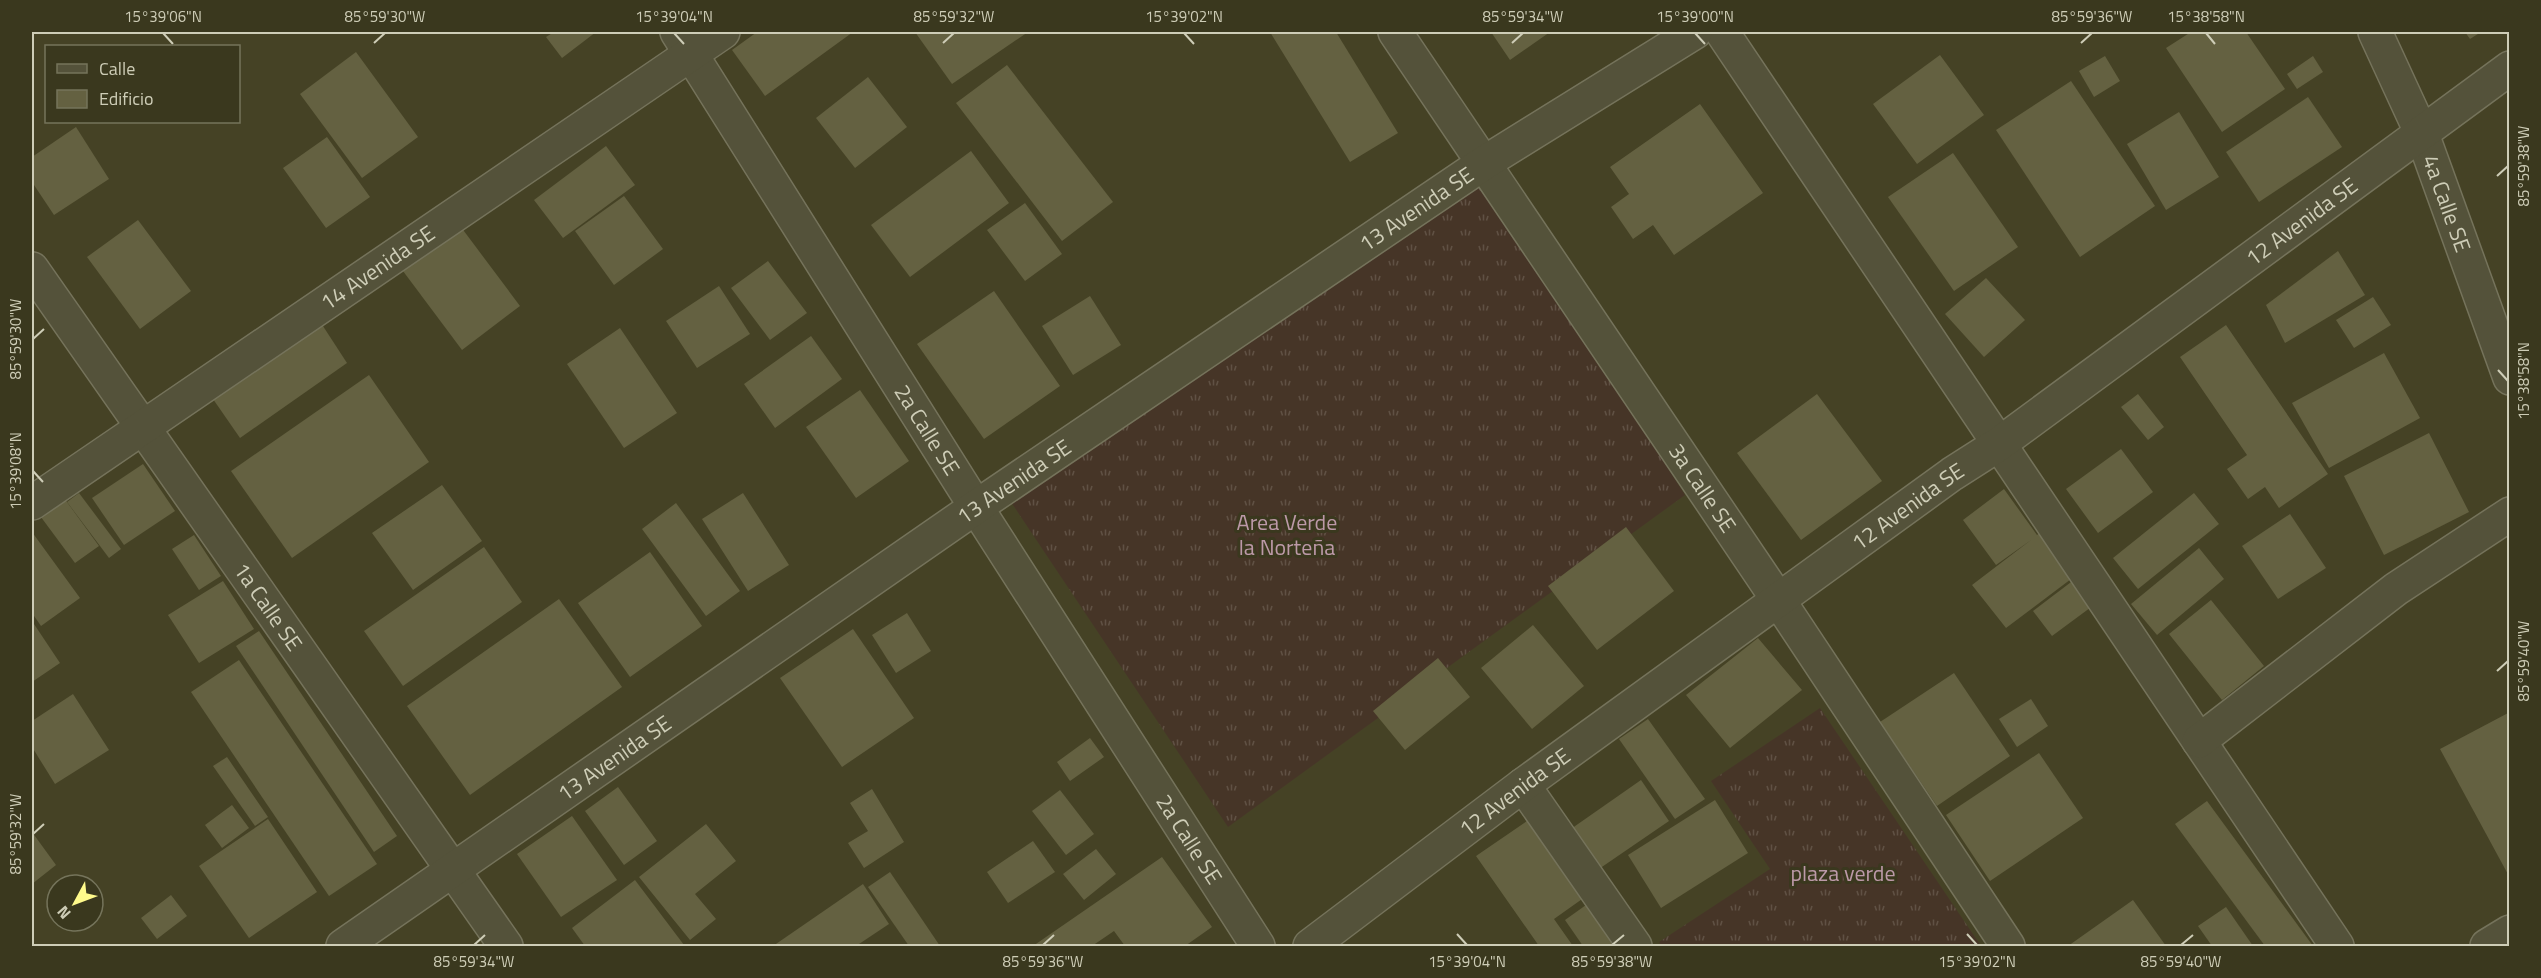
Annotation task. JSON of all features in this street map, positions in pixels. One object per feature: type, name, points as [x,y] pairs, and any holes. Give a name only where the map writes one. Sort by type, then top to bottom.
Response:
[{"type":"street","name":"14 Avenida SE","points":[[32,502],[142,427],[684,43],[723,32]]},
{"type":"street","name":"3a Calle SE","points":[[1395,32],[1779,601],[2008,946]]},
{"type":"street","name":"13 Avenida SE","points":[[343,946],[976,507],[1484,164],[1695,32]]},
{"type":"street","points":[[1722,32],[2337,946]]},
{"type":"street","name":"4a Calle SE","points":[[2375,32],[2422,134],[2510,378]]},
{"type":"street","name":"2a Calle SE","points":[[684,43],[976,507],[1258,946]]},
{"type":"street","name":"12 Avenida SE","points":[[1310,946],[1523,785],[1952,474],[1999,444],[2510,68]]},
{"type":"street","name":"1a Calle SE","points":[[32,269],[506,946]]},
{"type":"street","points":[[2199,741],[2396,589],[2510,514]]},
{"type":"street","points":[[1523,785],[1635,946]]},
{"type":"street","points":[[2487,946],[2510,932]]},
{"type":"green space","name":"Area Verde la Norteña","points":[[1476,163],[1685,495],[1228,827],[999,484]]},
{"type":"green space","name":"plaza verde","points":[[1820,708],[1981,946],[1662,946],[1659,942],[1770,869],[1711,781]]},
{"type":"building","points":[[554,32],[596,32],[562,58],[546,37]]},
{"type":"building","points":[[757,32],[853,32],[765,96],[732,50]]},
{"type":"building","points":[[915,32],[1028,32],[952,84]]},
{"type":"building","points":[[1270,32],[1336,32],[1398,133],[1350,162]]},
{"type":"building","points":[[1491,32],[1550,32],[1510,60]]},
{"type":"building","points":[[2191,32],[2246,32],[2285,89],[2222,132],[2166,48]]},
{"type":"building","points":[[2465,32],[2481,32],[2470,39]]},
{"type":"building","points":[[356,52],[418,137],[362,178],[300,94]]},
{"type":"building","points":[[1940,55],[1984,115],[1917,164],[1873,104]]},
{"type":"building","points":[[2105,56],[2120,81],[2094,97],[2079,71]]},
{"type":"building","points":[[2313,56],[2323,72],[2297,89],[2287,74]]},
{"type":"building","points":[[1007,65],[1113,202],[1062,241],[956,103]]},
{"type":"building","points":[[868,77],[907,127],[855,168],[816,118]]},
{"type":"building","points":[[2071,81],[2155,206],[2080,257],[1996,130]]},
{"type":"building","points":[[2308,97],[2342,147],[2259,202],[2226,152]]},
{"type":"building","points":[[1700,104],[1763,193],[1674,255],[1653,225],[1633,239],[1611,207],[1629,194],[1610,167]]},
{"type":"building","points":[[2179,112],[2219,177],[2166,210],[2127,144]]},
{"type":"building","points":[[76,127],[109,179],[54,215],[32,182],[32,157]]},
{"type":"building","points":[[327,137],[370,197],[326,228],[283,168]]},
{"type":"building","points":[[606,146],[635,185],[563,238],[534,200]]},
{"type":"building","points":[[971,151],[1009,203],[910,277],[871,225]]},
{"type":"building","points":[[1953,153],[2018,247],[1954,291],[1888,197]]},
{"type":"building","points":[[624,196],[663,249],[614,285],[575,231]]},
{"type":"building","points":[[1025,203],[1062,254],[1025,281],[987,230]]},
{"type":"building","points":[[455,219],[520,306],[462,350],[397,263]]},
{"type":"building","points":[[138,220],[191,291],[140,329],[87,257]]},
{"type":"building","points":[[2338,251],[2365,295],[2285,343],[2266,305]]},
{"type":"building","points":[[768,261],[807,313],[770,340],[731,288]]},
{"type":"building","points":[[1986,278],[2025,320],[1984,357],[1945,314]]},
{"type":"building","points":[[719,286],[750,334],[697,368],[666,321]]},
{"type":"building","points":[[994,291],[1060,386],[984,439],[917,344]]},
{"type":"building","points":[[1090,296],[1121,345],[1073,375],[1042,326]]},
{"type":"building","points":[[2373,297],[2391,325],[2354,348],[2336,320]]},
{"type":"building","points":[[321,323],[347,363],[240,438],[213,399]]},
{"type":"building","points":[[2226,325],[2328,474],[2279,508],[2265,487],[2248,499],[2227,469],[2247,455],[2180,357]]},
{"type":"building","points":[[620,328],[677,413],[624,448],[567,364]]},
{"type":"building","points":[[811,336],[842,379],[775,428],[744,384]]},
{"type":"building","points":[[2384,353],[2420,418],[2329,468],[2292,403]]},
{"type":"building","points":[[369,375],[429,462],[292,558],[231,471]]},
{"type":"building","points":[[860,390],[909,461],[856,498],[806,427]]},
{"type":"building","points":[[1817,394],[1882,481],[1801,540],[1737,453]]},
{"type":"building","points":[[2138,394],[2164,427],[2148,440],[2121,407]]},
{"type":"building","points":[[2429,433],[2469,512],[2384,555],[2344,476]]},
{"type":"building","points":[[2121,449],[2153,492],[2098,533],[2066,489]]},
{"type":"building","points":[[143,464],[175,511],[124,545],[92,498]]},
{"type":"building","points":[[442,485],[482,541],[413,590],[372,533]]},
{"type":"building","points":[[2004,489],[2037,535],[2045,529],[2079,573],[2006,628],[1972,585],[2031,540],[1996,565],[1963,520]]},
{"type":"building","points":[[59,491],[99,546],[75,563],[35,509]]},
{"type":"building","points":[[79,493],[121,549],[109,558],[67,502]]},
{"type":"building","points":[[743,493],[789,565],[748,591],[702,519]]},
{"type":"building","points":[[2194,493],[2219,524],[2138,589],[2113,558]]},
{"type":"building","points":[[676,503],[740,591],[706,616],[642,529]]},
{"type":"building","points":[[2290,514],[2326,568],[2278,599],[2242,546]]},
{"type":"building","points":[[1626,527],[1674,591],[1597,650],[1548,586]]},
{"type":"building","points":[[32,532],[80,598],[41,626],[32,613]]},
{"type":"building","points":[[194,535],[221,576],[199,590],[172,549]]},
{"type":"building","points":[[484,547],[522,602],[403,686],[364,631]]},
{"type":"building","points":[[2199,548],[2224,579],[2157,635],[2131,604]]},
{"type":"building","points":[[650,552],[702,626],[630,677],[578,603]]},
{"type":"building","points":[[2079,576],[2098,602],[2052,636],[2033,611]]},
{"type":"building","points":[[223,581],[254,629],[199,663],[168,615]]},
{"type":"building","points":[[559,599],[622,687],[470,795],[407,706]]},
{"type":"building","points":[[2211,600],[2264,666],[2222,700],[2169,634]]},
{"type":"building","points":[[907,613],[931,651],[896,673],[872,635]]},
{"type":"building","points":[[32,621],[60,663],[32,682]]},
{"type":"building","points":[[1533,625],[1584,686],[1532,729],[1481,668]]},
{"type":"building","points":[[853,629],[914,718],[842,767],[780,678]]},
{"type":"building","points":[[259,631],[397,836],[374,852],[236,646]]},
{"type":"building","points":[[1758,638],[1802,690],[1730,748],[1686,695]]},
{"type":"building","points":[[1438,658],[1470,697],[1405,750],[1373,711]]},
{"type":"building","points":[[239,660],[377,864],[329,896],[191,692]]},
{"type":"building","points":[[1954,673],[2010,756],[1937,806],[1880,722]]},
{"type":"building","points":[[73,694],[109,750],[55,784],[32,747],[32,721]]},
{"type":"building","points":[[2031,699],[2048,726],[2017,747],[1999,719]]},
{"type":"building","points":[[2510,712],[2510,878],[2440,749]]},
{"type":"building","points":[[1648,719],[1705,799],[1675,819],[1619,739]]},
{"type":"building","points":[[1090,738],[1104,757],[1070,781],[1057,762]]},
{"type":"building","points":[[2039,753],[2083,818],[1990,881],[1946,815]]},
{"type":"building","points":[[227,757],[268,817],[255,826],[213,766]]},
{"type":"building","points":[[1641,780],[1669,821],[1596,871],[1568,831]]},
{"type":"building","points":[[618,787],[657,841],[624,865],[585,811]]},
{"type":"building","points":[[872,789],[904,842],[864,868],[848,843],[868,831],[850,803]]},
{"type":"building","points":[[1060,790],[1094,834],[1066,855],[1032,811]]},
{"type":"building","points":[[1715,800],[1748,853],[1661,908],[1628,855]]},
{"type":"building","points":[[2207,801],[2313,946],[2265,946],[2175,824]]},
{"type":"building","points":[[232,805],[249,828],[222,848],[205,825]]},
{"type":"building","points":[[572,816],[617,880],[561,917],[517,854]]},
{"type":"building","points":[[268,819],[317,892],[249,938],[199,866]]},
{"type":"building","points":[[1530,819],[1585,897],[1554,919],[1573,946],[1539,946],[1476,856]]},
{"type":"building","points":[[706,824],[736,861],[695,894],[716,919],[690,940],[639,877]]},
{"type":"building","points":[[32,832],[56,865],[32,884]]},
{"type":"building","points":[[1033,841],[1055,872],[1008,903],[987,872]]},
{"type":"building","points":[[1096,849],[1116,874],[1084,900],[1063,874]]},
{"type":"building","points":[[1162,857],[1212,927],[1185,946],[1125,946],[1114,931],[1092,946],[1033,946]]},
{"type":"building","points":[[890,872],[940,946],[909,946],[868,887]]},
{"type":"building","points":[[635,880],[684,945],[585,946],[572,928]]},
{"type":"building","points":[[863,884],[889,924],[856,946],[773,946]]},
{"type":"building","points":[[171,895],[187,916],[157,939],[141,918]]},
{"type":"building","points":[[2133,900],[2166,946],[2068,946]]},
{"type":"building","points":[[1586,905],[1613,943],[1609,946],[1583,946],[1565,920]]},
{"type":"building","points":[[2226,907],[2253,946],[2212,946],[2198,926]]}]
